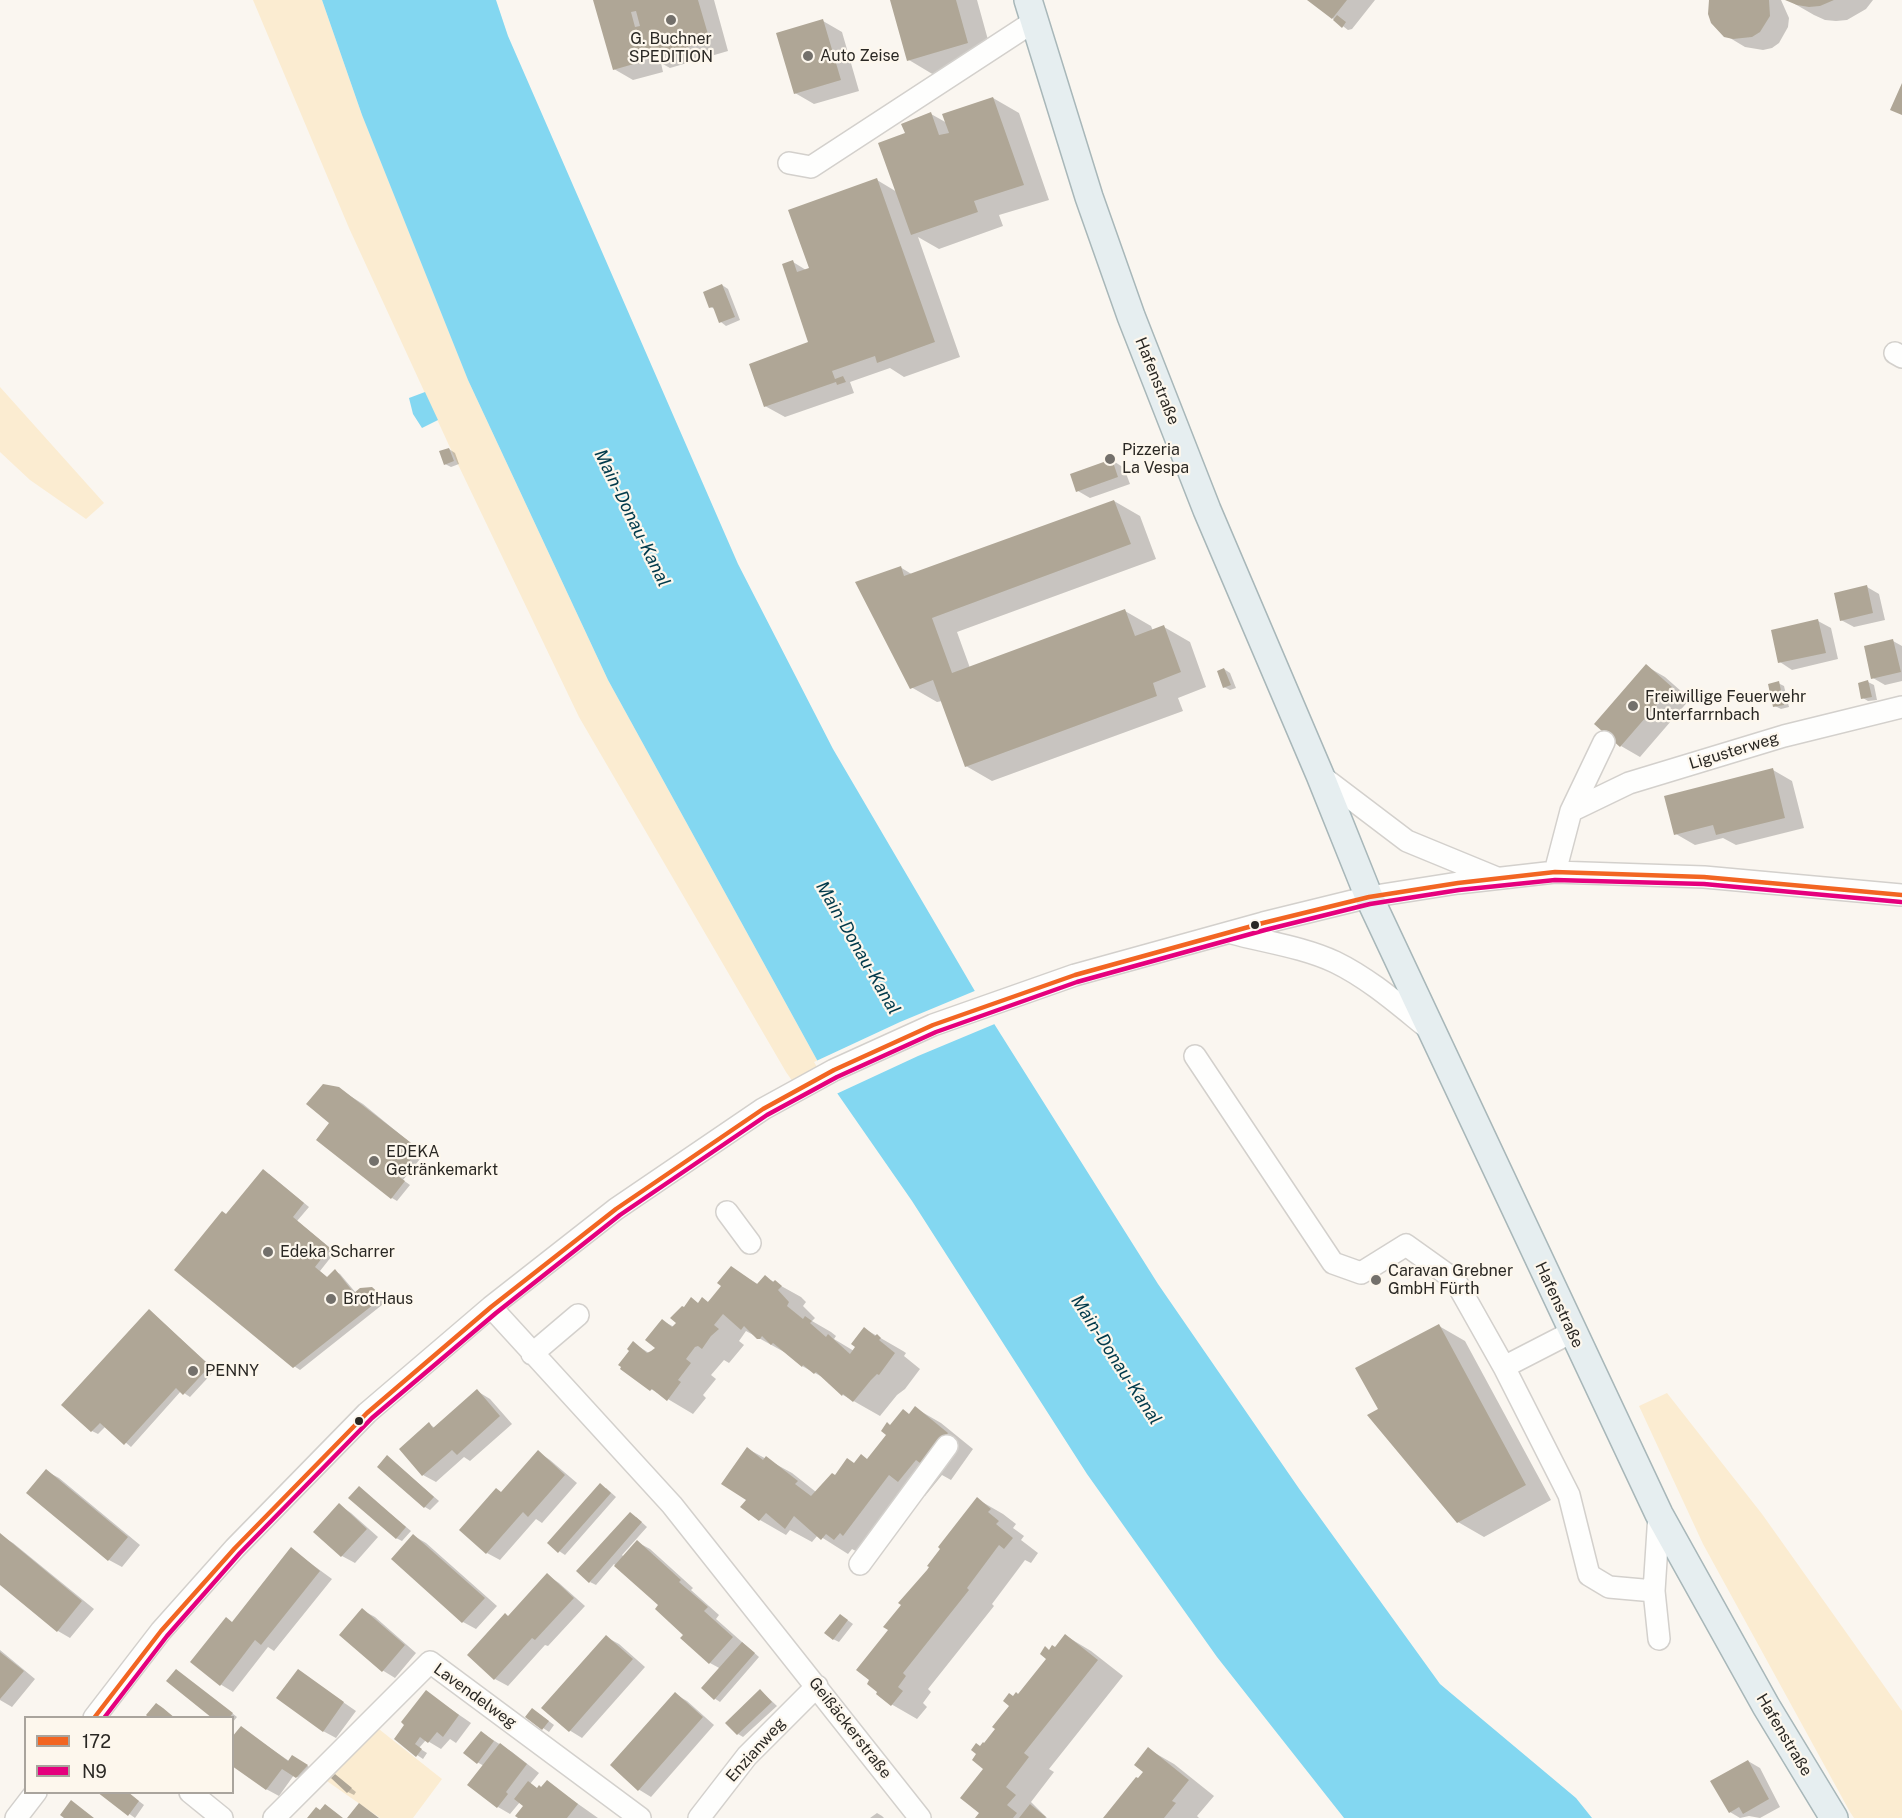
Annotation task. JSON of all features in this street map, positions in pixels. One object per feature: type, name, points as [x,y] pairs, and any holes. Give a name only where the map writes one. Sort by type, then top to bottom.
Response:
[{"type":"main road","name":"Hafenstraße","points":[[1031,11],[1089,197],[1131,316],[1207,510],[1320,775],[1369,897],[1659,1514],[1766,1706],[1834,1818]]},
{"type":"street","points":[[789,163],[811,167],[1031,11]]},
{"type":"street","name":"Ligusterweg","points":[[1571,811],[1629,783],[1785,736],[1902,707]]},
{"type":"street","points":[[1556,872],[1571,811],[1604,742]]},
{"type":"street","points":[[1320,775],[1407,841],[1501,879]]},
{"type":"street","points":[[96,1716],[167,1623],[243,1540],[367,1413],[490,1307],[616,1209],[763,1109],[834,1070],[933,1025],[1075,975],[1369,897],[1458,883],[1556,872],[1704,877],[1902,895]]},
{"type":"street","points":[[1231,933],[1335,962],[1380,989],[1431,1031]]},
{"type":"street","points":[[1195,1056],[1333,1263],[1361,1273],[1406,1245],[1455,1280],[1504,1367],[1569,1495],[1589,1575],[1609,1587],[1654,1591]]},
{"type":"street","points":[[727,1212],[750,1243]]},
{"type":"street","name":"Geißäckerstraße","points":[[490,1307],[672,1505],[920,1818]]},
{"type":"street","points":[[532,1354],[578,1315]]},
{"type":"street","points":[[1504,1367],[1572,1332]]},
{"type":"street","points":[[860,1564],[947,1446]]},
{"type":"street","points":[[1659,1514],[1654,1591],[1659,1640]]},
{"type":"street","name":"Lavendelweg","points":[[274,1818],[430,1662],[640,1818]]},
{"type":"street","name":"Enzianweg","points":[[699,1818],[747,1756],[817,1686]]},
{"type":"street","points":[[16,1818],[34,1794]]},
{"type":"street","points":[[192,1794],[222,1818]]},
{"type":"shaded area","points":[[253,0],[322,0],[362,115],[468,380],[608,680],[828,1080],[800,1092],[786,1072],[579,717],[453,454],[349,228]]},
{"type":"shaded area","points":[[0,387],[104,503],[86,519],[30,480],[0,452]]},
{"type":"shaded area","points":[[1667,1393],[1762,1514],[1902,1711],[1902,1818],[1854,1818],[1850,1812],[1703,1544],[1639,1406]]},
{"type":"shaded area","points":[[375,1726],[442,1779],[413,1818],[380,1818],[324,1779]]},
{"type":"water","name":"Main-Donau-Kanal","points":[[322,0],[496,0],[508,36],[738,564],[833,749],[993,1022],[1158,1284],[1300,1490],[1440,1684],[1576,1798],[1592,1818],[1344,1818],[1217,1657],[1087,1474],[912,1201],[828,1080],[608,680],[468,380],[362,115]]},
{"type":"water","points":[[425,392],[438,420],[422,428],[413,414],[409,398]]},
{"type":"pier","points":[[977,990],[997,1023],[834,1095],[814,1062],[900,1022]]},
{"type":"building","points":[[593,0],[698,0],[710,41],[649,58],[648,52],[642,53],[644,61],[613,70]],"holes":[[[636,11],[640,26],[635,27],[631,12]]]},
{"type":"building","points":[[890,0],[956,0],[968,43],[907,61]]},
{"type":"building","points":[[1307,0],[1347,0],[1332,19]]},
{"type":"building","points":[[1709,0],[1769,0],[1770,16],[1760,32],[1752,37],[1733,39],[1724,37],[1711,23],[1708,14]]},
{"type":"building","points":[[1785,0],[1834,0],[1820,6],[1809,7]]},
{"type":"building","points":[[1337,15],[1346,22],[1342,28],[1333,20]]},
{"type":"building","name":"Auto Zeise","points":[[823,19],[841,80],[794,94],[776,33]]},
{"type":"building","points":[[1902,83],[1902,115],[1890,110]]},
{"type":"building","points":[[993,97],[1024,185],[974,201],[978,212],[911,235],[878,143],[905,133],[901,124],[931,112],[939,135],[949,133],[942,114]]},
{"type":"building","points":[[877,178],[935,342],[877,363],[875,356],[832,371],[835,379],[843,376],[846,382],[837,385],[836,382],[764,407],[749,364],[808,342],[782,264],[793,260],[797,272],[809,268],[788,210]]},
{"type":"building","points":[[722,284],[735,317],[719,323],[713,307],[709,308],[703,292]]},
{"type":"building","points":[[449,448],[454,461],[444,465],[439,451]]},
{"type":"building","points":[[1112,459],[1118,477],[1076,492],[1070,474]]},
{"type":"building","points":[[1114,500],[1131,544],[932,618],[952,673],[1125,609],[1135,636],[1164,625],[1181,672],[1153,683],[1157,696],[965,767],[933,680],[910,689],[855,582],[901,566],[904,576]]},
{"type":"building","points":[[1867,585],[1873,613],[1840,621],[1834,593]]},
{"type":"building","points":[[1818,619],[1826,653],[1778,663],[1771,630]]},
{"type":"building","points":[[1893,639],[1901,672],[1871,679],[1864,646]]},
{"type":"building","name":"Freiwillige Feuerwehr Unterfarrnbach","points":[[1646,664],[1672,687],[1620,747],[1594,724]]},
{"type":"building","points":[[1224,668],[1231,685],[1223,688],[1217,671]]},
{"type":"building","points":[[1868,680],[1872,697],[1861,699],[1858,683]]},
{"type":"building","points":[[1779,681],[1784,705],[1773,707],[1768,684]]},
{"type":"building","points":[[1773,768],[1785,818],[1716,835],[1713,825],[1674,835],[1664,796]]},
{"type":"building","points":[[323,1084],[339,1087],[419,1149],[398,1176],[405,1181],[391,1199],[316,1140],[329,1123],[306,1104]]},
{"type":"building","points":[[263,1169],[304,1203],[293,1217],[330,1248],[315,1267],[327,1277],[335,1269],[354,1293],[360,1288],[372,1287],[383,1297],[293,1368],[174,1270],[222,1211],[226,1214]]},
{"type":"building","points":[[731,1266],[757,1284],[765,1275],[773,1282],[775,1280],[782,1286],[778,1290],[789,1302],[787,1306],[803,1319],[805,1316],[812,1321],[810,1323],[826,1337],[828,1334],[850,1354],[855,1347],[851,1344],[864,1327],[875,1336],[877,1334],[881,1338],[879,1340],[895,1353],[879,1375],[877,1374],[871,1380],[853,1402],[843,1394],[842,1396],[816,1372],[814,1374],[803,1365],[802,1367],[762,1336],[757,1339],[744,1326],[741,1330],[723,1314],[714,1325],[719,1329],[702,1349],[695,1347],[686,1359],[691,1363],[678,1380],[681,1382],[667,1401],[620,1369],[618,1365],[629,1351],[627,1349],[633,1341],[647,1353],[655,1348],[645,1340],[662,1319],[672,1327],[676,1323],[670,1318],[682,1306],[684,1307],[691,1297],[698,1303],[702,1297],[708,1302],[721,1286],[717,1283]]},
{"type":"building","points":[[149,1309],[210,1366],[183,1395],[176,1388],[124,1445],[100,1423],[91,1432],[61,1405]]},
{"type":"building","points":[[1439,1324],[1526,1485],[1457,1523],[1367,1415],[1378,1409],[1355,1368]]},
{"type":"building","points":[[477,1389],[500,1416],[457,1455],[452,1450],[422,1476],[399,1449],[429,1422],[433,1428]]},
{"type":"building","points":[[915,1406],[948,1433],[924,1466],[916,1460],[898,1482],[889,1475],[843,1536],[840,1533],[834,1540],[826,1534],[821,1540],[794,1516],[785,1529],[766,1513],[759,1521],[740,1507],[746,1500],[721,1484],[747,1447],[763,1460],[766,1456],[798,1481],[795,1484],[811,1496],[832,1473],[835,1475],[847,1458],[854,1463],[861,1454],[867,1459],[886,1435],[881,1431],[887,1422],[890,1425],[903,1409],[909,1414]]},
{"type":"building","points":[[538,1450],[565,1475],[528,1517],[523,1512],[486,1554],[459,1530],[496,1488],[501,1492]]},
{"type":"building","points":[[387,1455],[434,1497],[424,1508],[377,1467]]},
{"type":"building","points":[[46,1469],[128,1537],[108,1561],[26,1493]]},
{"type":"building","points":[[600,1483],[611,1493],[558,1553],[547,1543]]},
{"type":"building","points":[[359,1486],[406,1527],[396,1539],[348,1498]]},
{"type":"building","points":[[977,1497],[991,1509],[988,1512],[999,1521],[996,1524],[1013,1538],[1004,1549],[999,1545],[967,1588],[969,1590],[903,1673],[906,1676],[898,1687],[903,1691],[891,1706],[876,1694],[877,1692],[867,1684],[869,1680],[856,1670],[888,1630],[883,1627],[901,1605],[898,1603],[927,1570],[929,1567],[927,1566],[940,1549],[938,1547]]},
{"type":"building","points":[[339,1503],[367,1529],[341,1557],[313,1532]]},
{"type":"building","points":[[630,1512],[642,1522],[589,1583],[576,1571]]},
{"type":"building","points":[[0,1533],[82,1601],[57,1632],[0,1585]]},
{"type":"building","points":[[413,1534],[485,1598],[462,1623],[391,1559]]},
{"type":"building","points":[[637,1540],[708,1607],[704,1611],[733,1637],[709,1664],[680,1638],[683,1635],[655,1609],[658,1605],[614,1566]]},
{"type":"building","points":[[291,1547],[320,1571],[261,1645],[255,1640],[220,1686],[190,1662],[226,1617],[232,1622]]},
{"type":"building","points":[[547,1573],[574,1598],[535,1640],[532,1638],[494,1680],[467,1655],[505,1613],[508,1616]]},
{"type":"building","points":[[362,1608],[405,1645],[382,1672],[339,1635]]},
{"type":"building","points":[[840,1614],[848,1620],[833,1640],[824,1633]]},
{"type":"building","points":[[1065,1634],[1098,1660],[1024,1753],[1029,1757],[1006,1787],[1016,1795],[1007,1805],[1017,1813],[1013,1818],[975,1818],[979,1813],[960,1798],[983,1769],[972,1760],[976,1754],[971,1750],[976,1743],[980,1746],[984,1743],[995,1729],[992,1727],[1009,1706],[1003,1701],[1009,1693],[1013,1696],[1016,1692],[1018,1694],[1046,1659],[1040,1654],[1045,1646],[1049,1650],[1052,1645],[1055,1647]]},
{"type":"building","points":[[606,1635],[633,1659],[569,1732],[541,1708]]},
{"type":"building","points":[[742,1642],[755,1653],[714,1700],[701,1688]]},
{"type":"building","points":[[0,1652],[24,1671],[0,1699]]},
{"type":"building","points":[[176,1669],[233,1713],[231,1716],[210,1716],[166,1681]]},
{"type":"building","points":[[298,1669],[344,1702],[323,1732],[276,1698]]},
{"type":"building","points":[[760,1689],[772,1702],[737,1735],[725,1723]]},
{"type":"building","points":[[426,1690],[459,1715],[443,1737],[437,1732],[428,1743],[420,1737],[415,1744],[422,1749],[416,1757],[394,1739],[404,1725],[401,1722]]},
{"type":"building","points":[[675,1692],[703,1717],[638,1791],[610,1765]]},
{"type":"building","points":[[156,1703],[172,1716],[147,1716]]},
{"type":"building","points":[[532,1708],[549,1721],[542,1730],[525,1717]]},
{"type":"building","points":[[241,1726],[288,1761],[292,1755],[308,1765],[296,1778],[282,1769],[266,1790],[234,1767],[234,1735]]},
{"type":"building","points":[[481,1731],[494,1741],[477,1764],[463,1753]]},
{"type":"building","points":[[500,1743],[527,1764],[497,1808],[467,1785]]},
{"type":"building","points":[[1148,1747],[1189,1780],[1172,1801],[1176,1803],[1164,1818],[1103,1818],[1136,1777],[1138,1778],[1143,1772],[1134,1765]]},
{"type":"building","points":[[1748,1760],[1769,1799],[1743,1814],[1739,1807],[1729,1813],[1710,1781]]},
{"type":"building","points":[[335,1774],[352,1788],[347,1793],[331,1778]]},
{"type":"building","points":[[547,1780],[578,1804],[567,1818],[518,1818],[515,1816],[523,1806],[514,1799],[528,1781],[537,1788]]},
{"type":"building","points":[[100,1794],[130,1794],[139,1801],[128,1816]]},
{"type":"building","points":[[71,1800],[94,1818],[64,1818],[60,1815]]},
{"type":"building","points":[[359,1803],[379,1818],[347,1818]]},
{"type":"building","points":[[325,1804],[343,1818],[307,1818],[316,1807],[320,1810]]},
{"type":"building","points":[[1030,1804],[1046,1817],[1019,1818]]},
{"type":"transit line","name":"172","points":[[96,1716],[161,1631],[235,1548],[367,1413],[491,1307],[616,1209],[763,1109],[834,1070],[933,1025],[1075,975],[1263,923],[1369,897],[1458,883],[1555,872],[1704,877],[1902,895]]},
{"type":"transit line","name":"N9","points":[[106,1716],[167,1636],[240,1553],[372,1418],[496,1313],[620,1215],[767,1115],[837,1077],[936,1032],[1077,982],[1265,930],[1370,904],[1459,890],[1555,880],[1704,884],[1901,902]]},
{"type":"place","name":"G. Buchner SPEDITION","points":[[671,20]]},
{"type":"place","name":"Auto Zeise","points":[[808,56]]},
{"type":"place","name":"Pizzeria La Vespa","points":[[1110,459]]},
{"type":"place","name":"Freiwillige Feuerwehr Unterfarrnbach","points":[[1633,706]]},
{"type":"place","name":"EDEKA Getränkemarkt","points":[[374,1161]]},
{"type":"place","name":"Edeka Scharrer","points":[[268,1252]]},
{"type":"place","name":"Caravan Grebner GmbH Fürth","points":[[1376,1280]]},
{"type":"place","name":"BrotHaus","points":[[331,1299]]},
{"type":"place","name":"PENNY","points":[[193,1371]]}]
